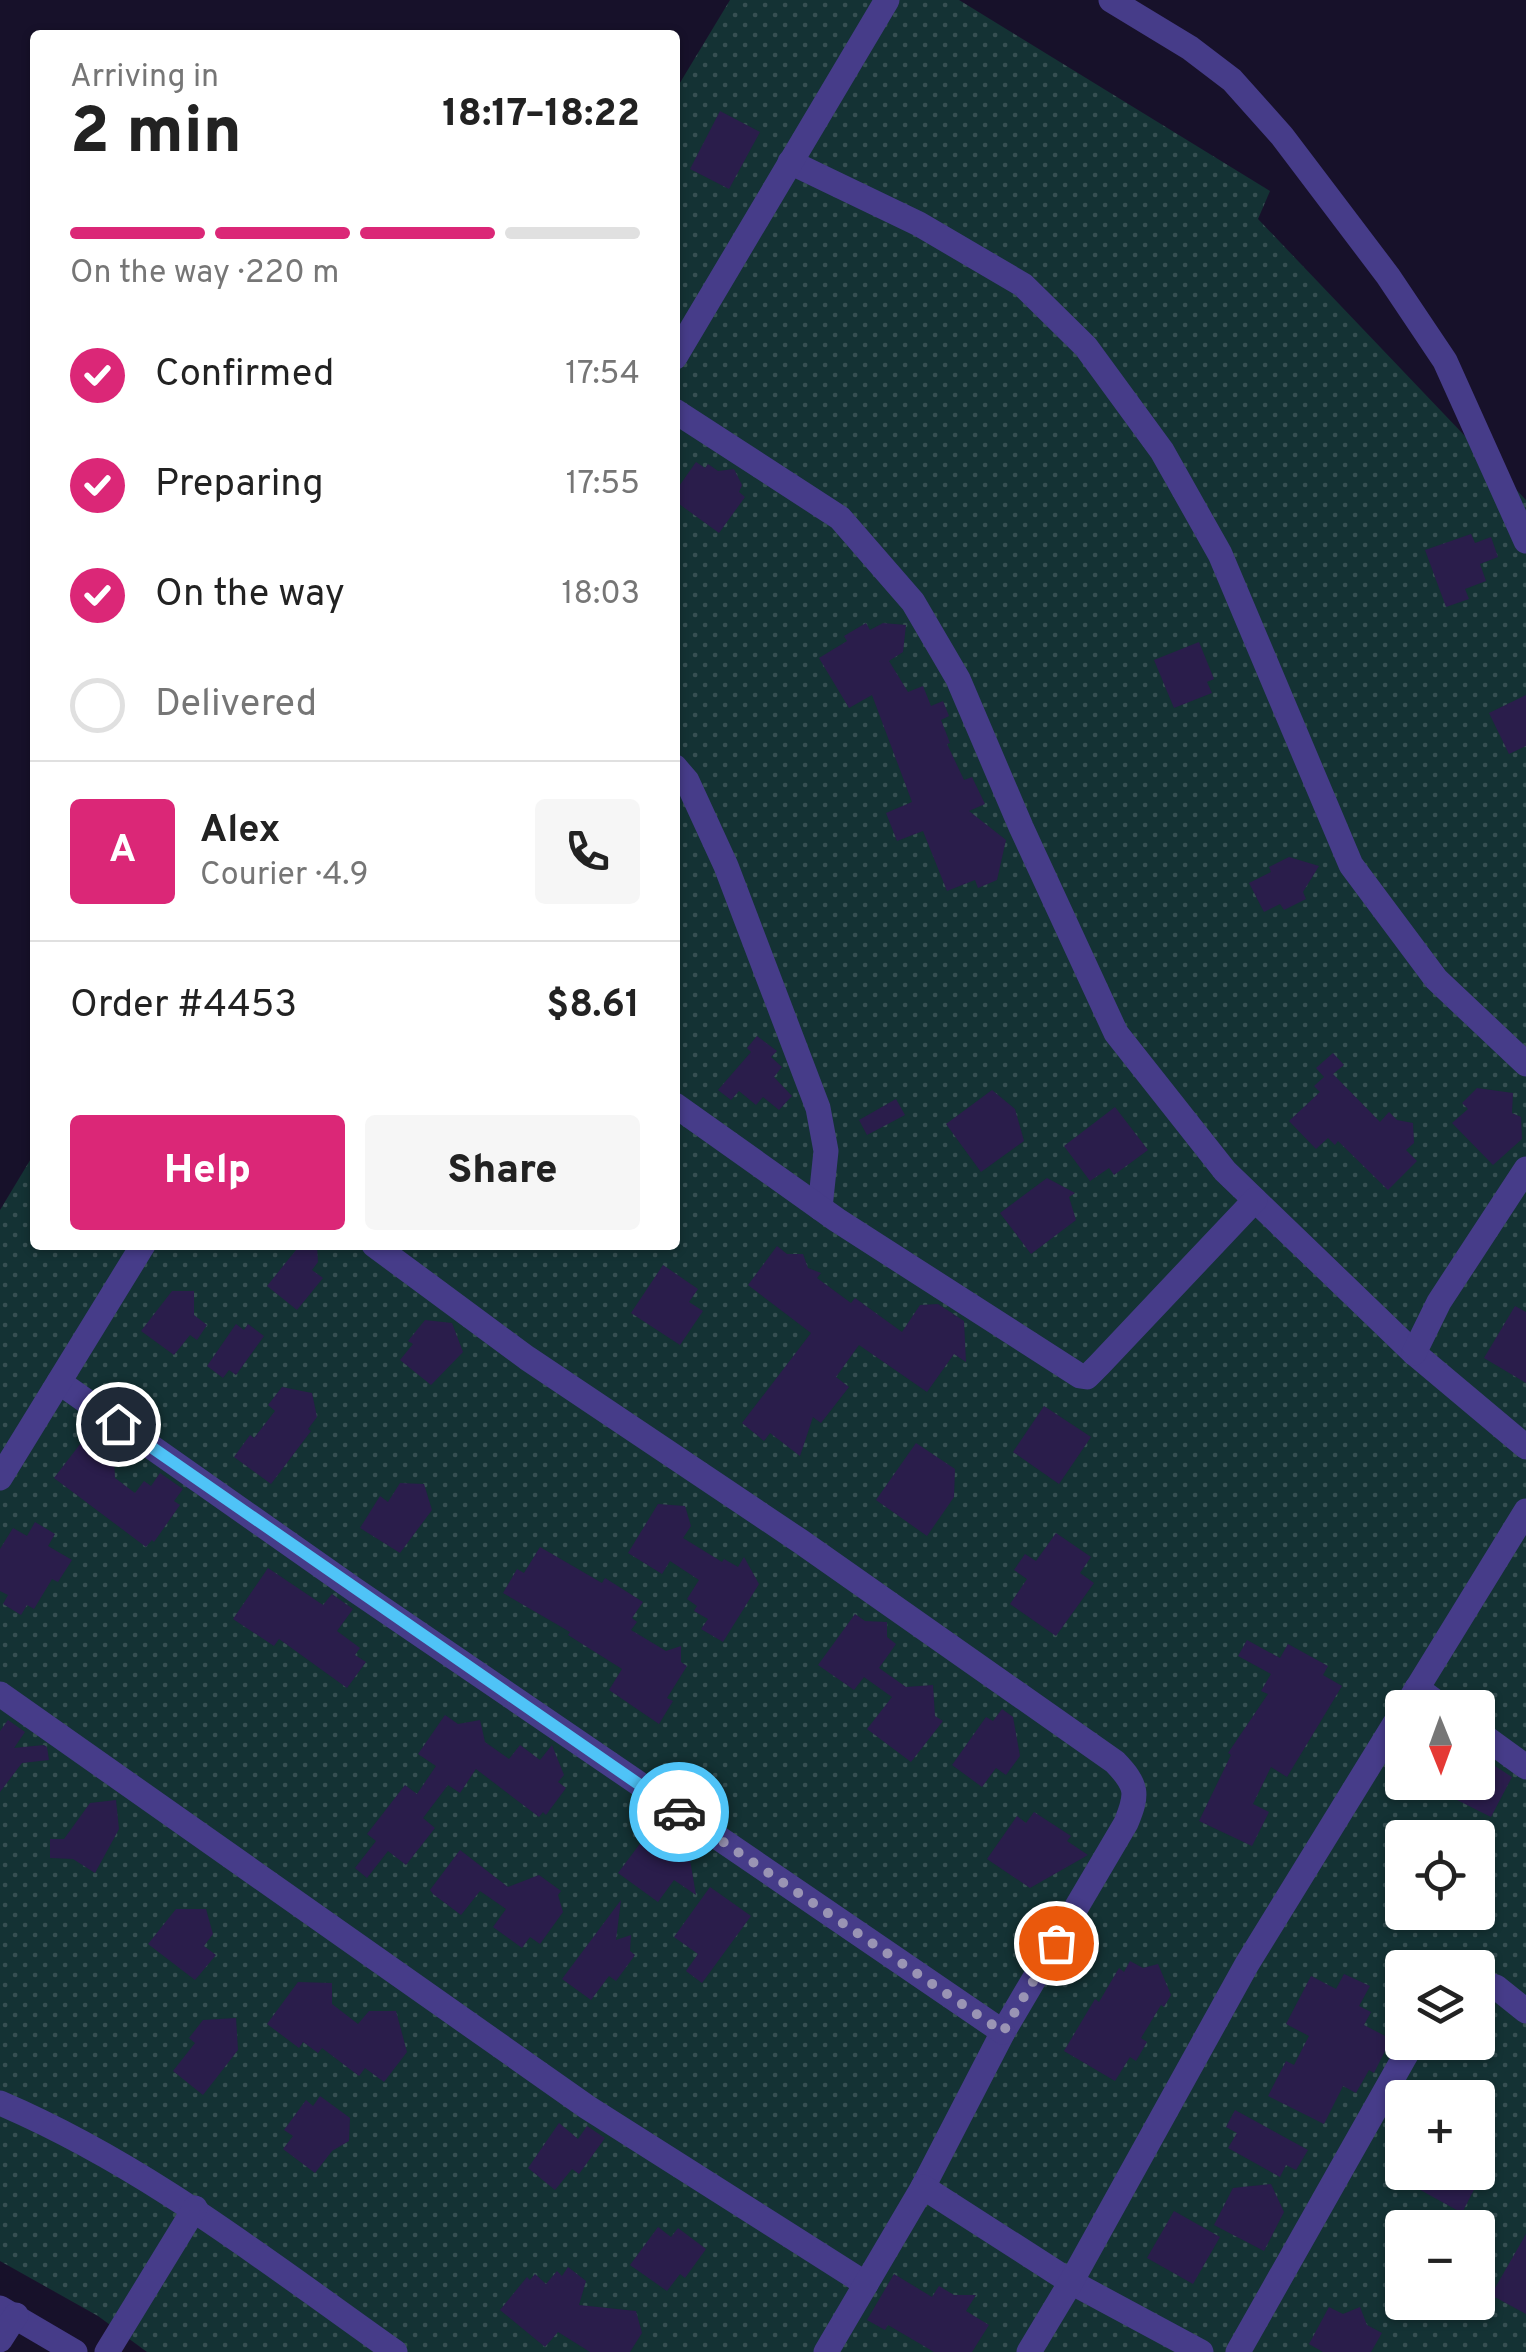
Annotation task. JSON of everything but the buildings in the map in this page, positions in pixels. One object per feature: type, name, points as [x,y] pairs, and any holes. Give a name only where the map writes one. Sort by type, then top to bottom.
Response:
[{"type":"street","points":[[680,349],[887,0]]},
{"type":"street","points":[[1111,0],[1190,48],[1232,80],[1282,136],[1388,276],[1445,361],[1526,541]]},
{"type":"street","points":[[790,162],[919,224],[1024,285],[1086,347],[1162,451],[1220,554],[1351,865],[1436,979],[1526,1064]]},
{"type":"street","points":[[680,414],[840,518],[912,602],[958,679],[1116,1033],[1225,1172],[1414,1353],[1526,1448]]},
{"type":"street","points":[[680,773],[726,866],[818,1108],[826,1151],[820,1208]]},
{"type":"street","points":[[680,1109],[820,1208],[1073,1374],[1086,1377],[1256,1200]]},
{"type":"street","points":[[1414,1353],[1439,1302],[1526,1169]]},
{"type":"street","points":[[0,1478],[139,1250]]},
{"type":"street","points":[[381,1250],[527,1358],[800,1541],[1115,1762],[1130,1778],[1136,1798],[1126,1824],[1003,2032],[924,2187],[826,2352]]},
{"type":"street","points":[[59,1382],[354,1590],[1003,2032]]},
{"type":"street","points":[[1415,1690],[1526,1510]]},
{"type":"street","points":[[0,1694],[588,2107],[866,2284]]},
{"type":"street","points":[[1029,2352],[1247,1964],[1385,1739]]},
{"type":"street","points":[[1495,1744],[1526,1767]]},
{"type":"street","points":[[1495,1987],[1526,2011]]},
{"type":"street","points":[[1238,2352],[1403,2060]]},
{"type":"street","points":[[0,2103],[64,2130],[196,2208],[394,2352]]},
{"type":"street","points":[[924,2187],[1071,2282],[1201,2352]]},
{"type":"street","points":[[107,2352],[196,2208]]},
{"type":"street","points":[[0,2340],[8,2312],[74,2352]]},
{"type":"green space","points":[[730,0],[959,0],[1270,191],[1258,219],[1526,500],[1526,2352],[147,2352],[98,2316],[0,2261],[0,1210],[30,1160],[30,1250],[680,1250],[680,83]]},
{"type":"way so far","points":[[679,1812],[1003,2032],[1056,1943]]},
{"type":"route","points":[[118,1424],[679,1812]]}]
